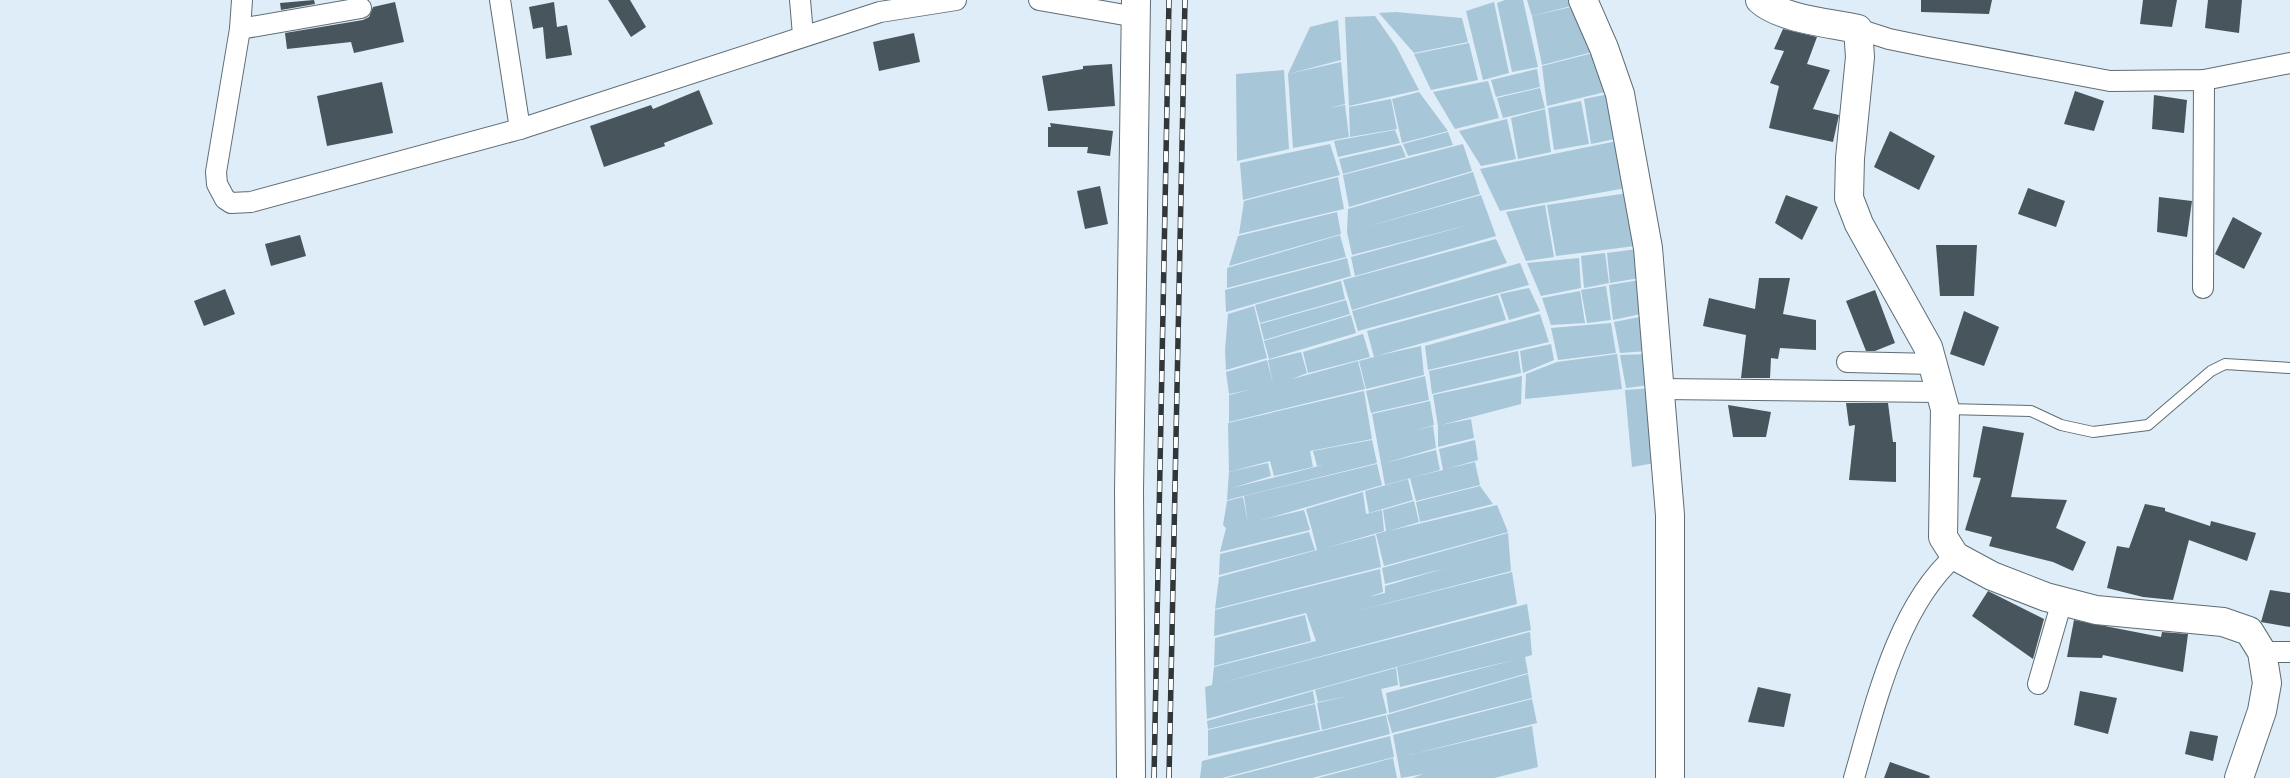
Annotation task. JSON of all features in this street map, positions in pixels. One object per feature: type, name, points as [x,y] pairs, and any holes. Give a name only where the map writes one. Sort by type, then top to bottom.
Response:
[{"type":"street","points":[[242,0],[240,29],[216,172],[220,192],[231,203],[251,202],[296,191],[520,129],[804,35],[880,12],[956,0]]},
{"type":"street","points":[[500,0],[520,129]]},
{"type":"street","points":[[800,0],[804,35]]},
{"type":"street","points":[[1039,0],[1136,9],[1129,492],[1131,778]]},
{"type":"street","points":[[1583,0],[1604,48],[1620,94],[1648,248],[1668,389],[1670,778]]},
{"type":"street","points":[[1760,0],[1768,7],[1803,18],[1858,29],[1888,39],[2110,81],[2204,80],[2290,63]]},
{"type":"street","points":[[240,29],[361,8]]},
{"type":"street","points":[[1858,29],[1860,57],[1850,158],[1849,198],[1859,224],[1924,340],[1934,364],[1942,400],[1943,538],[1955,556],[1992,576],[2062,601],[2096,610],[2224,622],[2249,631],[2262,652],[2267,683],[2264,702],[2239,778]]},
{"type":"street","points":[[2203,288],[2204,80]]},
{"type":"street","points":[[1847,362],[1934,364]]},
{"type":"street","points":[[1668,389],[1942,400]]},
{"type":"street","points":[[1854,778],[1876,702],[1898,644],[1916,605],[1934,577],[1955,556]]},
{"type":"street","points":[[2038,684],[2062,601]]},
{"type":"street","points":[[2262,652],[2290,652]]},
{"type":"lane","points":[[1942,400],[2031,411],[2061,425],[2093,432],[2148,425],[2211,371],[2225,364],[2290,368]]},
{"type":"shaded area","points":[[1505,0],[1523,0],[1538,67],[1512,72],[1497,3]]},
{"type":"shaded area","points":[[1527,0],[1577,0],[1579,4],[1532,16]]},
{"type":"shaded area","points":[[1494,2],[1509,73],[1483,80],[1466,11]]},
{"type":"shaded area","points":[[1580,5],[1600,50],[1542,65],[1532,16]]},
{"type":"shaded area","points":[[1396,12],[1462,18],[1468,42],[1414,53],[1379,13]]},
{"type":"shaded area","points":[[1375,16],[1396,46],[1419,90],[1349,106],[1345,17]]},
{"type":"shaded area","points":[[1338,20],[1341,60],[1288,74],[1310,27]]},
{"type":"shaded area","points":[[1469,43],[1478,80],[1431,90],[1414,54]]},
{"type":"shaded area","points":[[1601,51],[1609,91],[1547,106],[1542,66]]},
{"type":"shaded area","points":[[1341,62],[1345,104],[1330,108],[1345,105],[1349,137],[1293,148],[1288,74]]},
{"type":"shaded area","points":[[1537,69],[1540,87],[1496,97],[1491,80]]},
{"type":"shaded area","points":[[1284,70],[1289,149],[1237,161],[1236,74]]},
{"type":"shaded area","points":[[1488,81],[1499,118],[1455,129],[1433,92]]},
{"type":"shaded area","points":[[1540,88],[1545,108],[1503,118],[1497,98]]},
{"type":"shaded area","points":[[1419,92],[1448,131],[1402,143],[1392,99]]},
{"type":"shaded area","points":[[1609,94],[1615,139],[1591,144],[1584,99]]},
{"type":"shaded area","points":[[1391,99],[1397,129],[1350,137],[1349,107]]},
{"type":"shaded area","points":[[1581,101],[1589,144],[1554,150],[1548,108]]},
{"type":"shaded area","points":[[1545,109],[1551,152],[1518,159],[1511,118]]},
{"type":"shaded area","points":[[1507,119],[1516,159],[1481,166],[1459,131]]},
{"type":"shaded area","points":[[1395,130],[1400,143],[1338,157],[1334,141]]},
{"type":"shaded area","points":[[1448,132],[1453,145],[1408,156],[1403,144]]},
{"type":"shaded area","points":[[1617,141],[1626,188],[1500,211],[1480,169]]},
{"type":"shaded area","points":[[1330,144],[1340,175],[1243,200],[1240,163]]},
{"type":"shaded area","points":[[1463,144],[1472,171],[1349,207],[1343,175]]},
{"type":"shaded area","points":[[1401,145],[1406,157],[1343,174],[1339,159]]},
{"type":"shaded area","points":[[1473,172],[1480,194],[1362,228],[1481,195],[1496,236],[1355,276],[1351,257],[1472,224],[1352,255],[1347,232],[1348,209]]},
{"type":"shaded area","points":[[1338,177],[1344,209],[1239,234],[1244,201]]},
{"type":"shaded area","points":[[1628,193],[1635,246],[1556,256],[1547,205]]},
{"type":"shaded area","points":[[1545,205],[1554,257],[1526,261],[1506,212]]},
{"type":"shaded area","points":[[1337,212],[1341,234],[1229,266],[1238,236]]},
{"type":"shaded area","points":[[1340,235],[1346,257],[1227,288],[1227,268]]},
{"type":"shaded area","points":[[1496,239],[1507,263],[1352,310],[1343,280]]},
{"type":"shaded area","points":[[1637,249],[1639,278],[1610,283],[1607,253]]},
{"type":"shaded area","points":[[1605,253],[1609,283],[1584,288],[1581,256]]},
{"type":"shaded area","points":[[1347,258],[1351,276],[1226,312],[1225,290]]},
{"type":"shaded area","points":[[1579,258],[1581,288],[1541,296],[1527,263]]},
{"type":"shaded area","points":[[1520,263],[1529,285],[1358,331],[1352,311]]},
{"type":"shaded area","points":[[1640,280],[1645,313],[1613,320],[1609,285]]},
{"type":"shaded area","points":[[1341,281],[1345,299],[1260,323],[1255,305]]},
{"type":"shaded area","points":[[1606,286],[1611,320],[1587,323],[1581,290]]},
{"type":"shaded area","points":[[1529,288],[1540,311],[1509,320],[1500,294]]},
{"type":"shaded area","points":[[1580,291],[1585,323],[1551,325],[1542,298]]},
{"type":"shaded area","points":[[1498,295],[1506,320],[1376,356],[1421,346],[1424,375],[1366,389],[1359,361],[1374,357],[1367,331]]},
{"type":"shaded area","points":[[1346,300],[1350,314],[1264,340],[1260,324]]},
{"type":"shaded area","points":[[1254,306],[1267,358],[1226,370],[1225,350],[1228,314]]},
{"type":"shaded area","points":[[1540,314],[1549,342],[1428,370],[1425,346]]},
{"type":"shaded area","points":[[1351,315],[1356,333],[1269,359],[1264,341]]},
{"type":"shaded area","points":[[1645,316],[1648,351],[1620,353],[1614,322]]},
{"type":"shaded area","points":[[1611,323],[1616,353],[1558,360],[1551,328]]},
{"type":"shaded area","points":[[1363,334],[1370,357],[1308,373],[1303,352]]},
{"type":"shaded area","points":[[1551,344],[1554,360],[1523,373],[1520,351]]},
{"type":"shaded area","points":[[1518,351],[1521,373],[1432,394],[1429,371]]},
{"type":"shaded area","points":[[1301,352],[1307,373],[1292,379],[1358,361],[1365,389],[1229,422],[1229,395],[1249,390],[1229,394],[1226,372],[1267,360],[1273,384],[1268,360]]},
{"type":"shaded area","points":[[1617,354],[1622,389],[1525,399],[1526,374],[1557,362]]},
{"type":"shaded area","points":[[1649,354],[1650,385],[1626,388],[1620,355]]},
{"type":"shaded area","points":[[1425,376],[1429,400],[1371,413],[1366,391]]},
{"type":"shaded area","points":[[1522,376],[1521,404],[1441,425],[1471,419],[1474,438],[1438,447],[1438,426],[1433,395]]},
{"type":"shaded area","points":[[1654,388],[1660,462],[1632,467],[1625,390]]},
{"type":"shaded area","points":[[1364,391],[1372,439],[1310,451],[1313,467],[1274,476],[1270,461],[1229,472],[1228,423]]},
{"type":"shaded area","points":[[1430,401],[1434,425],[1415,431],[1433,426],[1436,448],[1385,463],[1436,450],[1440,470],[1385,485],[1372,414]]},
{"type":"shaded area","points":[[1372,440],[1377,463],[1227,500],[1229,472],[1268,463],[1271,476],[1232,488],[1323,465],[1317,466],[1313,451]]},
{"type":"shaded area","points":[[1475,440],[1478,460],[1446,469],[1475,462],[1480,485],[1416,501],[1410,478],[1443,470],[1439,449]]},
{"type":"shaded area","points":[[1377,464],[1382,485],[1262,520],[1304,510],[1310,530],[1220,552],[1226,528],[1223,525],[1227,501],[1243,497],[1248,523],[1244,496]]},
{"type":"shaded area","points":[[1408,479],[1413,500],[1369,513],[1365,491]]},
{"type":"shaded area","points":[[1480,486],[1493,504],[1420,522],[1416,502]]},
{"type":"shaded area","points":[[1363,492],[1366,514],[1382,510],[1384,531],[1326,548],[1375,535],[1381,567],[1215,609],[1219,577],[1317,550],[1306,509]]},
{"type":"shaded area","points":[[1414,501],[1419,522],[1389,531],[1497,505],[1508,532],[1384,566],[1376,534],[1386,531],[1383,510]]},
{"type":"shaded area","points":[[1309,532],[1315,550],[1219,575],[1220,554]]},
{"type":"shaded area","points":[[1508,533],[1511,571],[1349,613],[1512,572],[1517,604],[1216,684],[1527,604],[1531,630],[1207,719],[1205,687],[1212,685],[1214,667],[1316,641],[1306,613],[1214,636],[1215,610],[1380,569],[1383,592],[1369,597],[1385,593],[1385,586],[1446,568],[1385,584],[1382,568]]},
{"type":"shaded area","points":[[1305,615],[1311,641],[1214,666],[1215,638]]},
{"type":"shaded area","points":[[1530,632],[1532,655],[1525,657],[1528,673],[1389,713],[1386,693],[1518,659],[1400,687],[1397,667]]},
{"type":"shaded area","points":[[1396,668],[1398,685],[1381,689],[1387,713],[1322,730],[1317,703],[1349,696],[1318,702],[1315,690]]},
{"type":"shaded area","points":[[1528,674],[1532,698],[1392,733],[1387,715]]},
{"type":"shaded area","points":[[1313,691],[1315,703],[1208,729],[1207,721]]},
{"type":"shaded area","points":[[1532,699],[1537,723],[1409,755],[1532,726],[1538,767],[1494,778],[1413,778],[1423,774],[1401,778],[1393,735]]},
{"type":"shaded area","points":[[1315,704],[1320,730],[1208,756],[1208,730]]},
{"type":"shaded area","points":[[1386,715],[1390,734],[1222,778],[1200,778],[1202,761]]},
{"type":"shaded area","points":[[1390,736],[1394,757],[1312,778],[1227,778]]},
{"type":"shaded area","points":[[1393,758],[1397,778],[1318,778]]},
{"type":"building","points":[[314,0],[315,4],[281,10],[280,3]]},
{"type":"building","points":[[608,0],[630,0],[646,27],[631,37]]},
{"type":"building","points":[[1921,0],[1992,0],[1989,14],[1921,12]]},
{"type":"building","points":[[2143,0],[2177,0],[2172,27],[2140,24]]},
{"type":"building","points":[[2208,0],[2242,0],[2239,33],[2205,28]]},
{"type":"building","points":[[395,2],[404,42],[354,53],[351,42],[287,49],[285,33],[363,20],[369,17],[373,7]]},
{"type":"building","points":[[554,2],[557,27],[567,25],[572,55],[546,59],[543,27],[533,29],[529,7]]},
{"type":"building","points":[[1783,29],[1817,37],[1807,64],[1830,70],[1813,109],[1839,115],[1833,142],[1769,128],[1779,86],[1770,83],[1784,51],[1774,49]]},
{"type":"building","points":[[914,33],[920,62],[879,71],[873,42]]},
{"type":"building","points":[[1112,64],[1115,106],[1048,111],[1042,76],[1083,69],[1083,66]]},
{"type":"building","points":[[382,82],[393,133],[327,146],[317,96]]},
{"type":"building","points":[[699,90],[713,124],[664,143],[665,146],[604,167],[590,126],[651,105],[653,109]]},
{"type":"building","points":[[2075,91],[2104,101],[2094,131],[2064,124]]},
{"type":"building","points":[[2154,95],[2187,100],[2184,133],[2152,129]]},
{"type":"building","points":[[1050,123],[1113,131],[1110,156],[1087,153],[1088,147],[1048,147],[1048,127],[1051,127]]},
{"type":"building","points":[[1890,131],[1935,156],[1919,190],[1874,167]]},
{"type":"building","points":[[1100,186],[1108,224],[1085,229],[1077,191]]},
{"type":"building","points":[[2028,188],[2065,201],[2056,227],[2018,214]]},
{"type":"building","points":[[1786,195],[1818,207],[1802,240],[1775,223]]},
{"type":"building","points":[[2159,197],[2192,201],[2187,237],[2157,232]]},
{"type":"building","points":[[2233,217],[2262,233],[2244,269],[2215,254]]},
{"type":"building","points":[[300,235],[306,256],[271,266],[265,244]]},
{"type":"building","points":[[1936,245],[1977,245],[1974,296],[1940,296]]},
{"type":"building","points":[[1759,278],[1790,278],[1783,314],[1816,320],[1816,350],[1780,348],[1778,359],[1771,358],[1770,378],[1741,378],[1746,335],[1703,326],[1709,298],[1755,309]]},
{"type":"building","points":[[225,289],[235,314],[204,326],[194,301]]},
{"type":"building","points":[[1875,290],[1895,343],[1875,351],[1866,351],[1846,301]]},
{"type":"building","points":[[1964,311],[1999,327],[1984,366],[1950,354]]},
{"type":"building","points":[[1846,403],[1888,403],[1893,442],[1896,442],[1896,482],[1849,480],[1855,425],[1849,426]]},
{"type":"building","points":[[1728,405],[1771,412],[1766,437],[1733,437]]},
{"type":"building","points":[[1983,426],[2024,433],[2011,497],[2067,500],[2056,528],[2086,542],[2073,571],[2053,562],[1989,546],[1992,537],[1965,530],[1981,478],[1973,477]]},
{"type":"building","points":[[2145,504],[2165,508],[2165,511],[2210,526],[2211,521],[2256,533],[2247,561],[2189,540],[2173,600],[2143,597],[2107,588],[2117,546],[2129,548]]},
{"type":"building","points":[[2270,590],[2290,593],[2290,627],[2261,622]]},
{"type":"building","points":[[1988,591],[2044,619],[2033,659],[1972,616]]},
{"type":"building","points":[[2074,620],[2161,637],[2162,632],[2188,634],[2183,672],[2103,655],[2102,658],[2067,657]]},
{"type":"building","points":[[1758,687],[1791,694],[1784,727],[1748,722]]},
{"type":"building","points":[[2080,691],[2117,698],[2108,734],[2074,725]]},
{"type":"building","points":[[2190,731],[2218,736],[2213,761],[2185,754]]},
{"type":"building","points":[[1890,762],[1930,776],[1929,778],[1884,778]]},
{"type":"railway","points":[[1154,778],[1169,0]]},
{"type":"railway","points":[[1169,778],[1185,0]]}]
